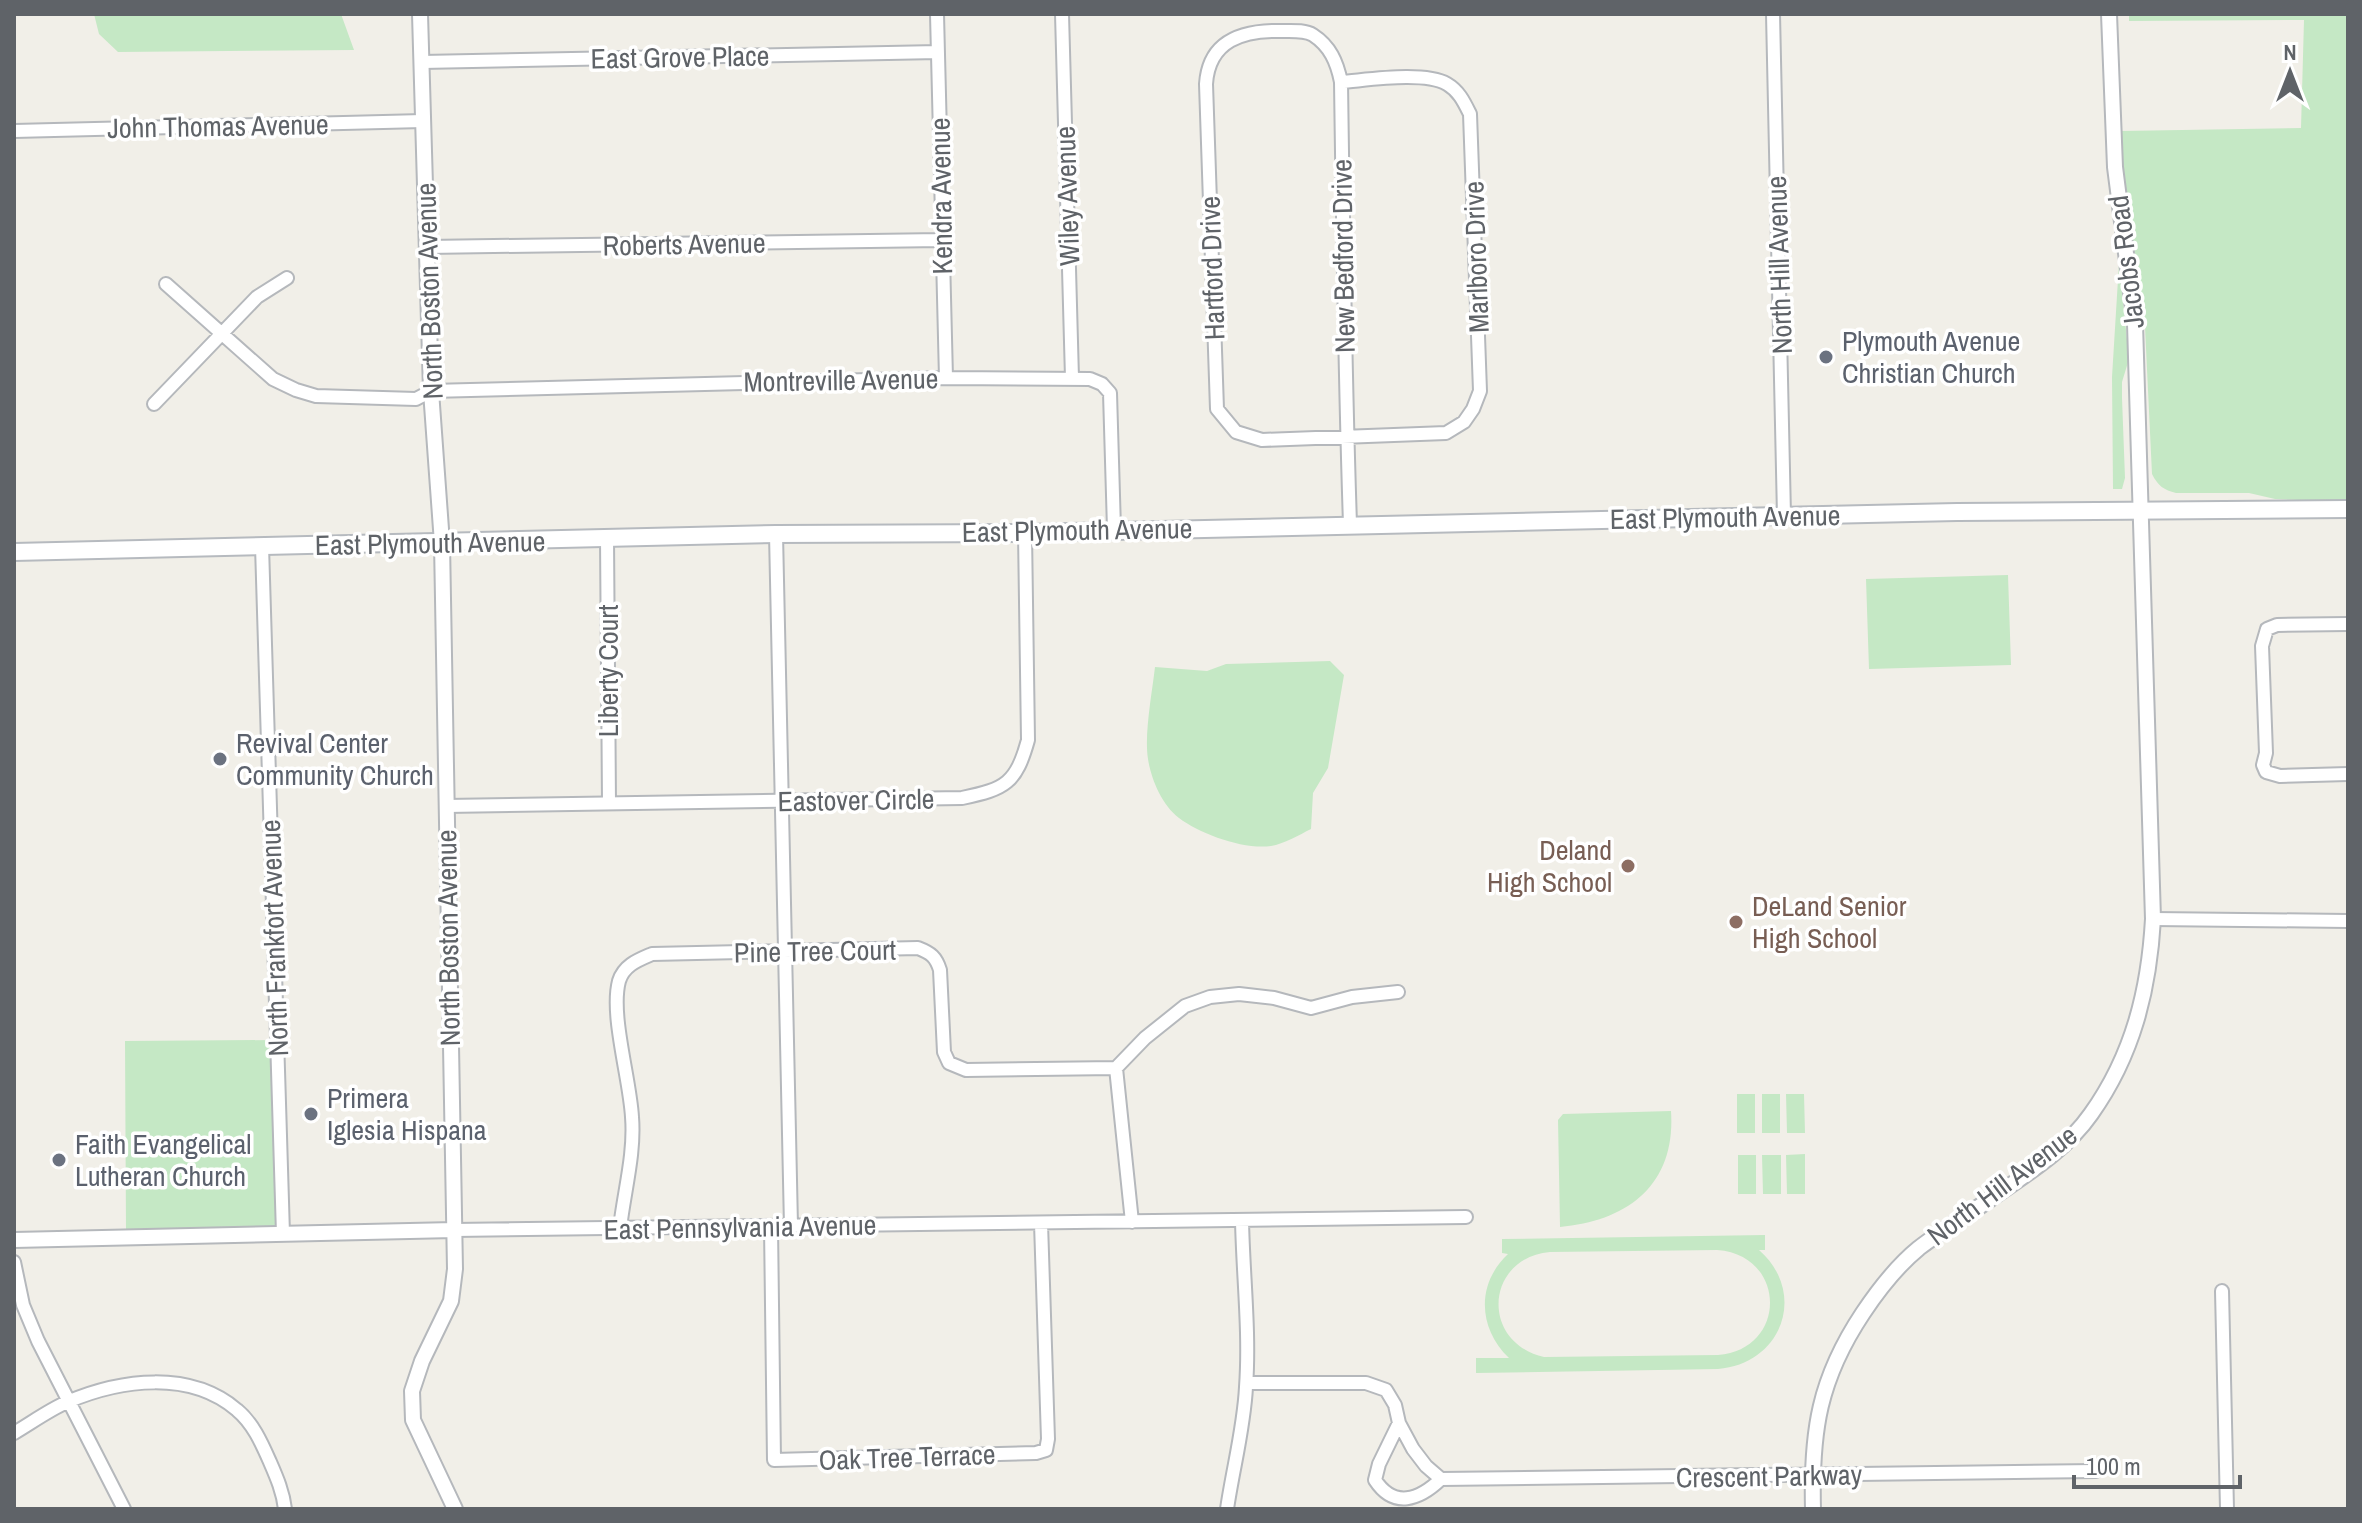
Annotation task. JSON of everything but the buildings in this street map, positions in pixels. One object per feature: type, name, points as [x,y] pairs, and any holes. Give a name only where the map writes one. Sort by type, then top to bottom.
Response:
[{"type":"main road","name":"East Plymouth Avenue","points":[[14,552],[776,534],[1025,533],[2141,509],[2348,509]]},
{"type":"street","name":"North Boston Avenue","points":[[420,14],[431,391],[442,543],[455,1269],[451,1301],[422,1361],[412,1391],[412,1405],[413,1420],[455,1509]]},
{"type":"street","name":"Kendra Avenue","points":[[937,14],[946,378]]},
{"type":"street","name":"Wiley Avenue","points":[[1062,14],[1072,378]]},
{"type":"street","name":"North Hill Avenue","points":[[1773,14],[1784,516]]},
{"type":"street","name":"Jacobs Road","points":[[2109,14],[2115,167],[2135,324],[2141,509]]},
{"type":"street","name":"New Bedford Drive","points":[[1276,31],[1311,34],[1331,52],[1341,82],[1350,524]]},
{"type":"street","name":"Hartford Drive","points":[[1276,31],[1237,37],[1226,43],[1212,58],[1207,69],[1217,409],[1236,432],[1262,440],[1347,439]]},
{"type":"street","name":"East Grove Place","points":[[422,62],[938,52]]},
{"type":"street","name":"Marlboro Drive","points":[[1341,82],[1430,78],[1448,84],[1463,97],[1470,114],[1480,391],[1464,422],[1446,433],[1347,439]]},
{"type":"street","name":"John Thomas Avenue","points":[[14,131],[423,121]]},
{"type":"street","name":"Roberts Avenue","points":[[427,247],[941,240]]},
{"type":"street","points":[[154,404],[257,297],[287,278]]},
{"type":"street","name":"Montreville Avenue","points":[[166,284],[273,379],[316,396],[416,399],[431,391],[946,378],[1090,379],[1102,384],[1110,393],[1114,529]]},
{"type":"street","name":"North Hill Avenue","points":[[1813,1509],[1812,1475],[1820,1406],[1830,1371],[1852,1330],[1873,1298],[1918,1249],[2051,1155],[2091,1115],[2129,1046],[2142,1007],[2151,956],[2153,919],[2141,509]]},
{"type":"street","name":"Eastover Circle","points":[[446,806],[962,798],[984,794],[1008,783],[1020,769],[1028,740],[1025,533]]},
{"type":"street","points":[[776,534],[791,1226]]},
{"type":"street","name":"Liberty Court","points":[[607,538],[609,803]]},
{"type":"street","name":"North Frankfort Avenue","points":[[262,546],[283,1234]]},
{"type":"street","points":[[2348,624],[2277,625],[2267,629],[2262,646],[2266,753],[2263,765],[2266,772],[2280,776],[2348,774]]},
{"type":"street","points":[[2153,919],[2348,921]]},
{"type":"street","name":"Pine Tree Court","points":[[620,1228],[631,1157],[632,1119],[617,1006],[620,980],[626,968],[652,954],[918,948],[931,953],[940,970],[944,1052],[949,1063],[966,1070],[1116,1068]]},
{"type":"street","points":[[1132,1222],[1116,1068],[1145,1038],[1185,1006],[1210,997],[1239,994],[1274,998],[1311,1008],[1352,997],[1398,992]]},
{"type":"street","name":"East Pennsylvania Avenue","points":[[14,1240],[454,1230],[1466,1217]]},
{"type":"street","points":[[1227,1509],[1243,1429],[1247,1383],[1242,1220]]},
{"type":"street","name":"Oak Tree Terrace","points":[[771,1227],[774,1460],[1036,1453],[1046,1450],[1041,1223]]},
{"type":"street","points":[[14,1262],[23,1305],[68,1402],[124,1509]]},
{"type":"street","points":[[2222,1291],[2227,1509]]},
{"type":"street","points":[[14,1433],[68,1402],[113,1388],[160,1380],[206,1392],[238,1411],[261,1440],[282,1491],[285,1509]]},
{"type":"street","points":[[1247,1383],[1326,1382],[1377,1386],[1386,1390],[1395,1405],[1399,1423],[1426,1466],[1441,1479]]},
{"type":"street","name":"Crescent Parkway","points":[[1399,1423],[1379,1464],[1375,1480],[1382,1492],[1392,1498],[1407,1499],[1441,1479],[2096,1471]]},
{"type":"green space","points":[[94,14],[341,14],[354,50],[118,52],[99,34]]},
{"type":"green space","points":[[2129,14],[2348,14],[2348,502],[2275,499],[2249,493],[2176,493],[2162,487],[2152,474],[2145,327],[2121,171],[2121,131],[2301,128],[2304,20],[2129,21]]},
{"type":"green space","points":[[2119,263],[2129,359],[2122,382],[2125,478],[2122,489],[2113,489],[2112,377]]},
{"type":"green space","points":[[2008,575],[2011,665],[1869,669],[1866,579]]},
{"type":"green space","points":[[1330,661],[1344,675],[1328,768],[1313,793],[1311,829],[1276,845],[1248,846],[1210,835],[1173,813],[1158,791],[1148,759],[1148,726],[1155,667],[1207,671],[1226,664]]},
{"type":"green space","points":[[273,1040],[278,1224],[272,1231],[126,1231],[125,1041]]},
{"type":"green space","points":[[1737,1094],[1755,1094],[1755,1133],[1737,1133]]},
{"type":"green space","points":[[1762,1094],[1780,1094],[1780,1133],[1762,1133]]},
{"type":"green space","points":[[1786,1094],[1804,1094],[1805,1133],[1787,1133]]},
{"type":"green space","points":[[1671,1111],[1665,1160],[1656,1179],[1643,1194],[1607,1217],[1560,1227],[1558,1120],[1563,1114]]},
{"type":"green space","points":[[1805,1154],[1805,1194],[1787,1194],[1786,1155]]},
{"type":"green space","points":[[1738,1155],[1756,1155],[1756,1194],[1738,1194]]},
{"type":"green space","points":[[1762,1155],[1781,1155],[1781,1194],[1763,1194]]},
{"type":"green space","points":[[1765,1235],[1765,1250],[1759,1250],[1774,1267],[1782,1286],[1784,1305],[1781,1324],[1772,1340],[1758,1354],[1740,1364],[1718,1369],[1476,1373],[1476,1358],[1509,1358],[1491,1333],[1485,1306],[1490,1279],[1508,1254],[1502,1253],[1502,1239]],"holes":[[[1717,1250],[1740,1256],[1757,1268],[1767,1284],[1770,1302],[1767,1320],[1757,1337],[1741,1349],[1718,1355],[1544,1357],[1523,1348],[1509,1335],[1501,1319],[1499,1301],[1503,1284],[1513,1269],[1528,1258],[1550,1252]]]},
{"type":"place","name":"Plymouth Avenue Christian Church","points":[[1826,357]]},
{"type":"place","name":"Revival Center Community Church","points":[[220,759]]},
{"type":"place","name":"Deland High School","points":[[1628,866]]},
{"type":"place","name":"DeLand Senior High School","points":[[1736,922]]},
{"type":"place","name":"Primera Iglesia Hispana","points":[[311,1114]]},
{"type":"place","name":"Faith Evangelical Lutheran Church","points":[[59,1160]]}]
